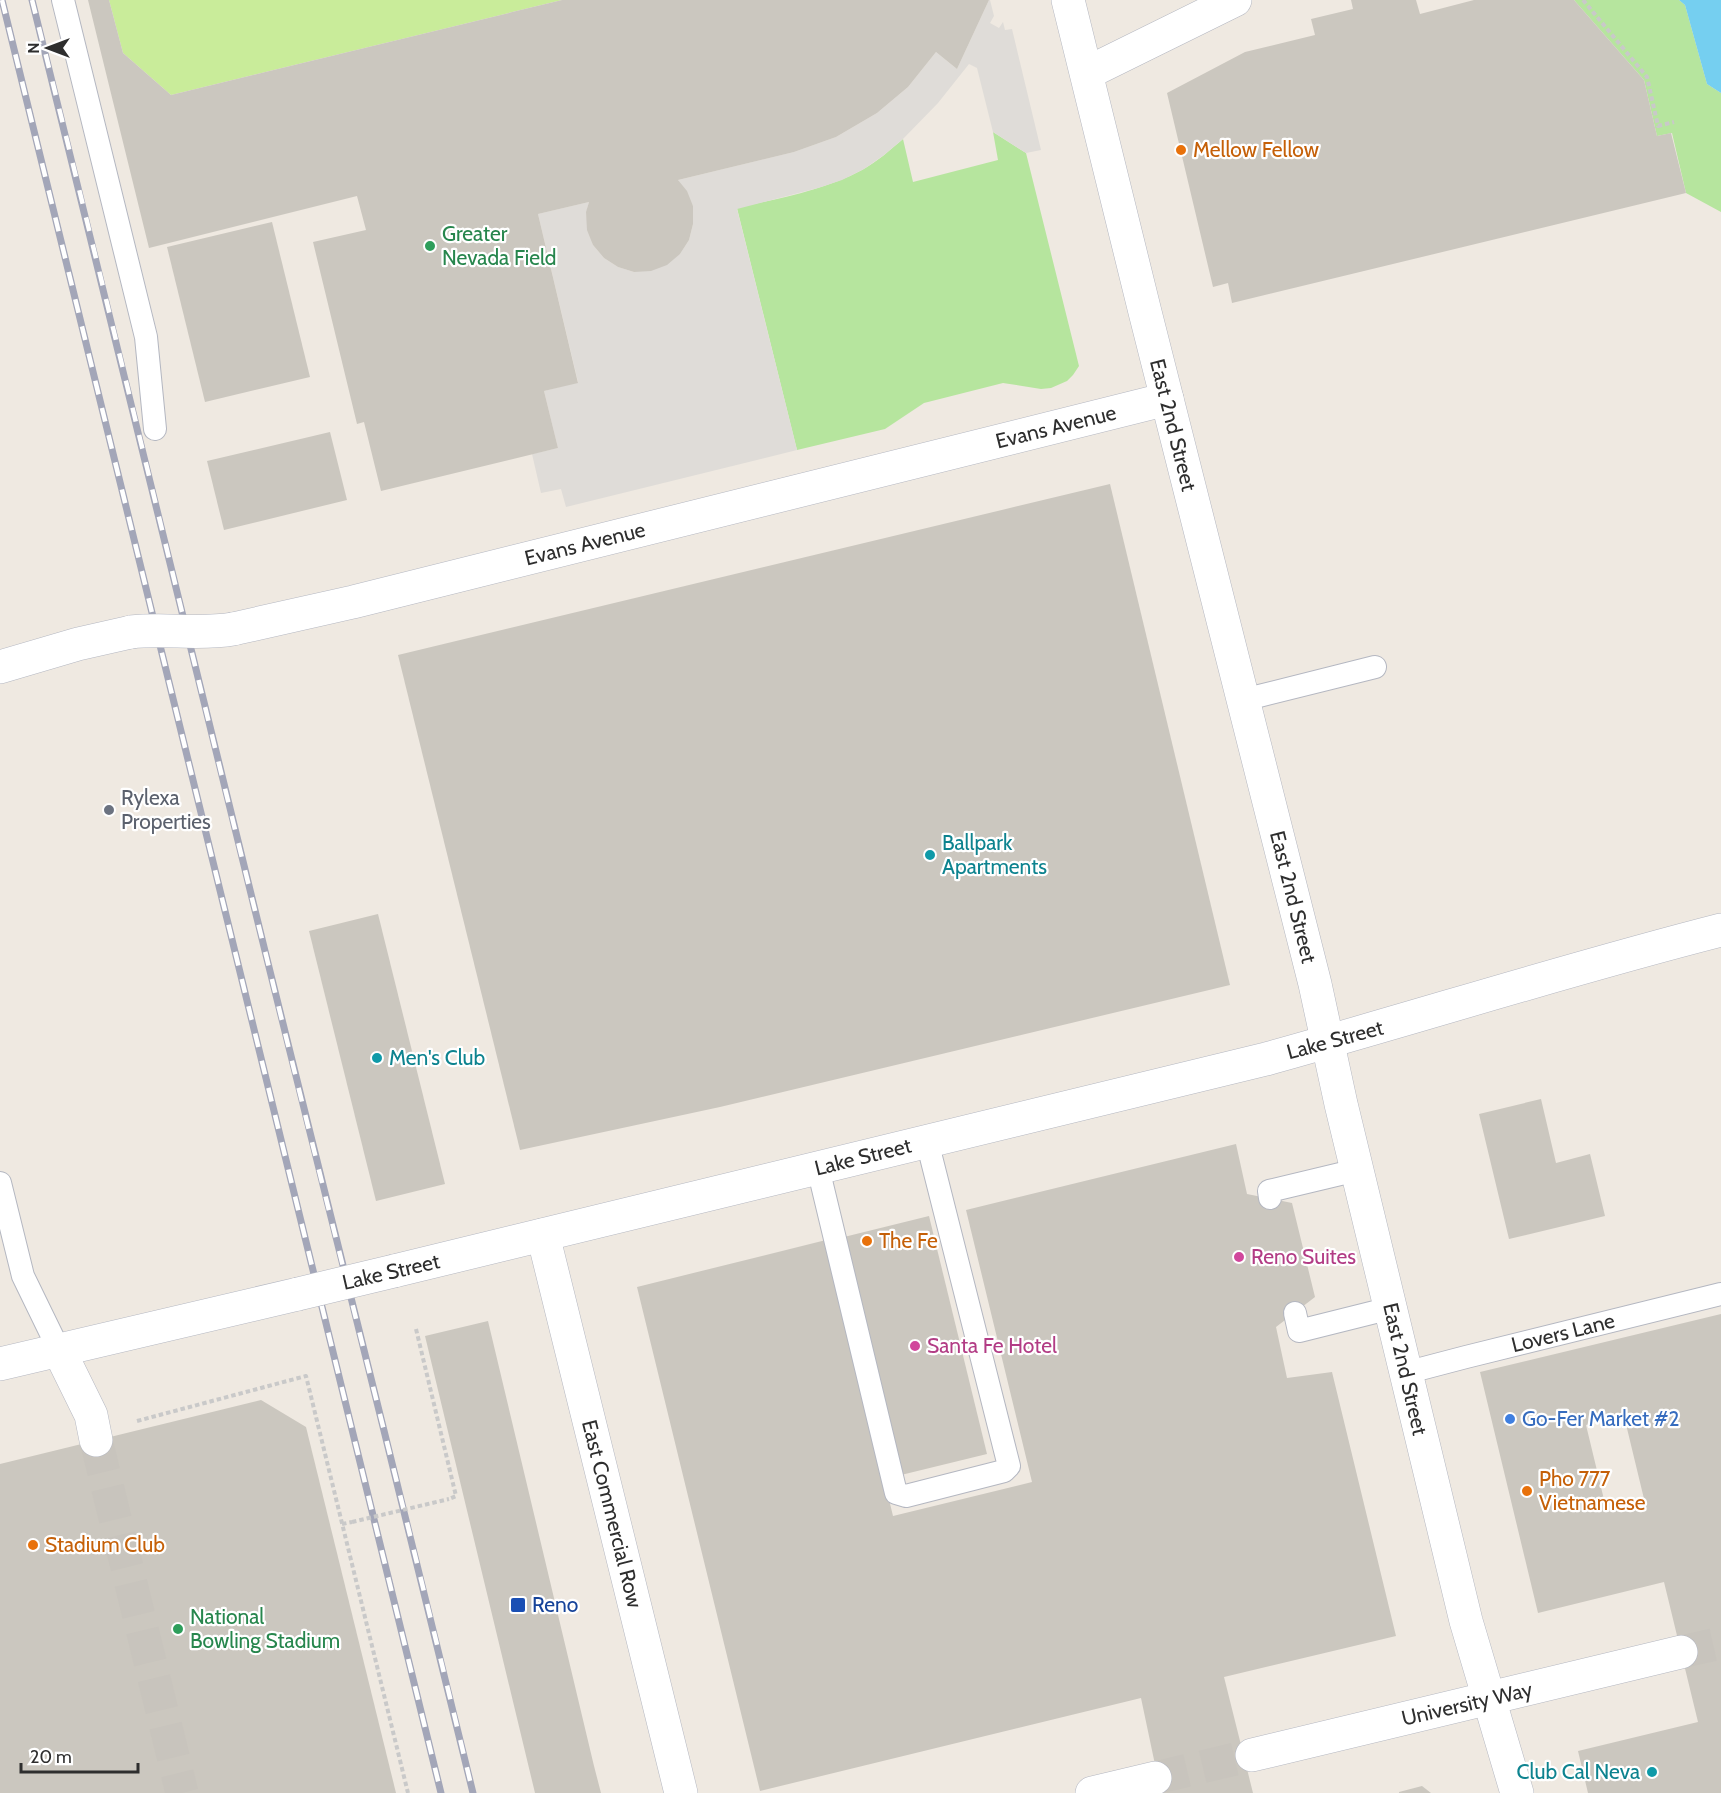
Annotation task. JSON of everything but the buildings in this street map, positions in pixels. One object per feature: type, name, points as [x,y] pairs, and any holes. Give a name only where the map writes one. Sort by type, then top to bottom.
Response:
[{"type":"main road","name":"East 2nd Street","points":[[1068,0],[1315,984],[1466,1621],[1517,1793]]},
{"type":"main road","points":[[1087,73],[1225,3]]},
{"type":"main road","name":"Evans Avenue","points":[[0,667],[78,644],[131,632],[161,630],[208,632],[233,629],[353,602],[1167,399]]},
{"type":"main road","name":"Lake Street","points":[[0,1364],[394,1271],[1266,1059],[1570,970],[1721,930]]},
{"type":"main road","name":"East Commercial Row","points":[[543,1235],[681,1793]]},
{"type":"main road","points":[[59,1350],[91,1415],[96,1440]]},
{"type":"main road","name":"University Way","points":[[1252,1755],[1681,1652]]},
{"type":"main road","points":[[1092,1793],[1155,1778]]},
{"type":"lane","points":[[63,0],[146,337],[155,429]]},
{"type":"lane","points":[[1243,700],[1375,667]]},
{"type":"lane","points":[[818,1168],[896,1492],[906,1496],[1004,1471],[1009,1466],[927,1141]]},
{"type":"lane","points":[[1270,1198],[1269,1191],[1358,1170]]},
{"type":"lane","points":[[0,1183],[23,1276],[59,1350]]},
{"type":"lane","name":"Lovers Lane","points":[[1406,1373],[1721,1294]]},
{"type":"lane","points":[[1294,1313],[1299,1331],[1390,1308]]},
{"type":"path","points":[[1583,0],[1647,77],[1658,126],[1674,122]]},
{"type":"path","points":[[342,1524],[456,1496],[416,1329]]},
{"type":"path","points":[[137,1421],[306,1376],[408,1793]]},
{"type":"green space","points":[[109,0],[562,0],[171,95],[123,53]]},
{"type":"green space","points":[[1574,0],[1679,0],[1685,5],[1707,84],[1721,93],[1721,212],[1686,193],[1672,133],[1657,136],[1644,80]]},
{"type":"green space","points":[[993,132],[1026,153],[1079,366],[1067,381],[1051,388],[1041,389],[1003,383],[924,403],[885,429],[797,450],[737,208],[801,193],[847,177],[873,163],[903,139],[913,182],[998,160]]},
{"type":"shaded area","points":[[989,0],[994,16],[990,23],[999,28],[1003,22],[1005,30],[1012,29],[1041,150],[1026,153],[993,132],[977,68],[969,64],[938,103],[903,139],[864,169],[818,188],[737,209],[797,450],[566,507],[561,489],[541,493],[532,454],[558,448],[544,391],[578,382],[538,214],[589,202],[586,213],[593,245],[604,258],[618,267],[634,272],[680,254],[689,240],[693,224],[693,206],[678,180],[794,152],[836,137],[877,113],[908,87],[936,52],[957,69]]},
{"type":"water","points":[[1679,0],[1721,0],[1721,93],[1707,84],[1685,5]]},
{"type":"tunnel","points":[[96,1440],[182,1793]]},
{"type":"tunnel","points":[[1681,1652],[1721,1643]]},
{"type":"tunnel","points":[[1155,1778],[1252,1755]]},
{"type":"railway","points":[[2,0],[441,1793]]},
{"type":"railway","points":[[32,0],[473,1793]]},
{"type":"place","name":"Mellow Fellow","points":[[1181,150]]},
{"type":"place","name":"Greater Nevada Field","points":[[430,246]]},
{"type":"place","name":"Rylexa Properties","points":[[109,810]]},
{"type":"place","name":"Ballpark Apartments","points":[[930,855]]},
{"type":"place","name":"Men's Club","points":[[377,1058]]},
{"type":"place","name":"The Fe","points":[[867,1241]]},
{"type":"place","name":"Reno Suites","points":[[1239,1257]]},
{"type":"place","name":"Santa Fe Hotel","points":[[915,1346]]},
{"type":"place","name":"Go-Fer Market #2","points":[[1510,1419]]},
{"type":"place","name":"Pho 777 Vietnamese","points":[[1527,1491]]},
{"type":"place","name":"Stadium Club","points":[[33,1545]]},
{"type":"place","name":"Reno","points":[[518,1605]]},
{"type":"place","name":"National Bowling Stadium","points":[[178,1629]]},
{"type":"place","name":"Club Cal Neva","points":[[1652,1772]]}]
